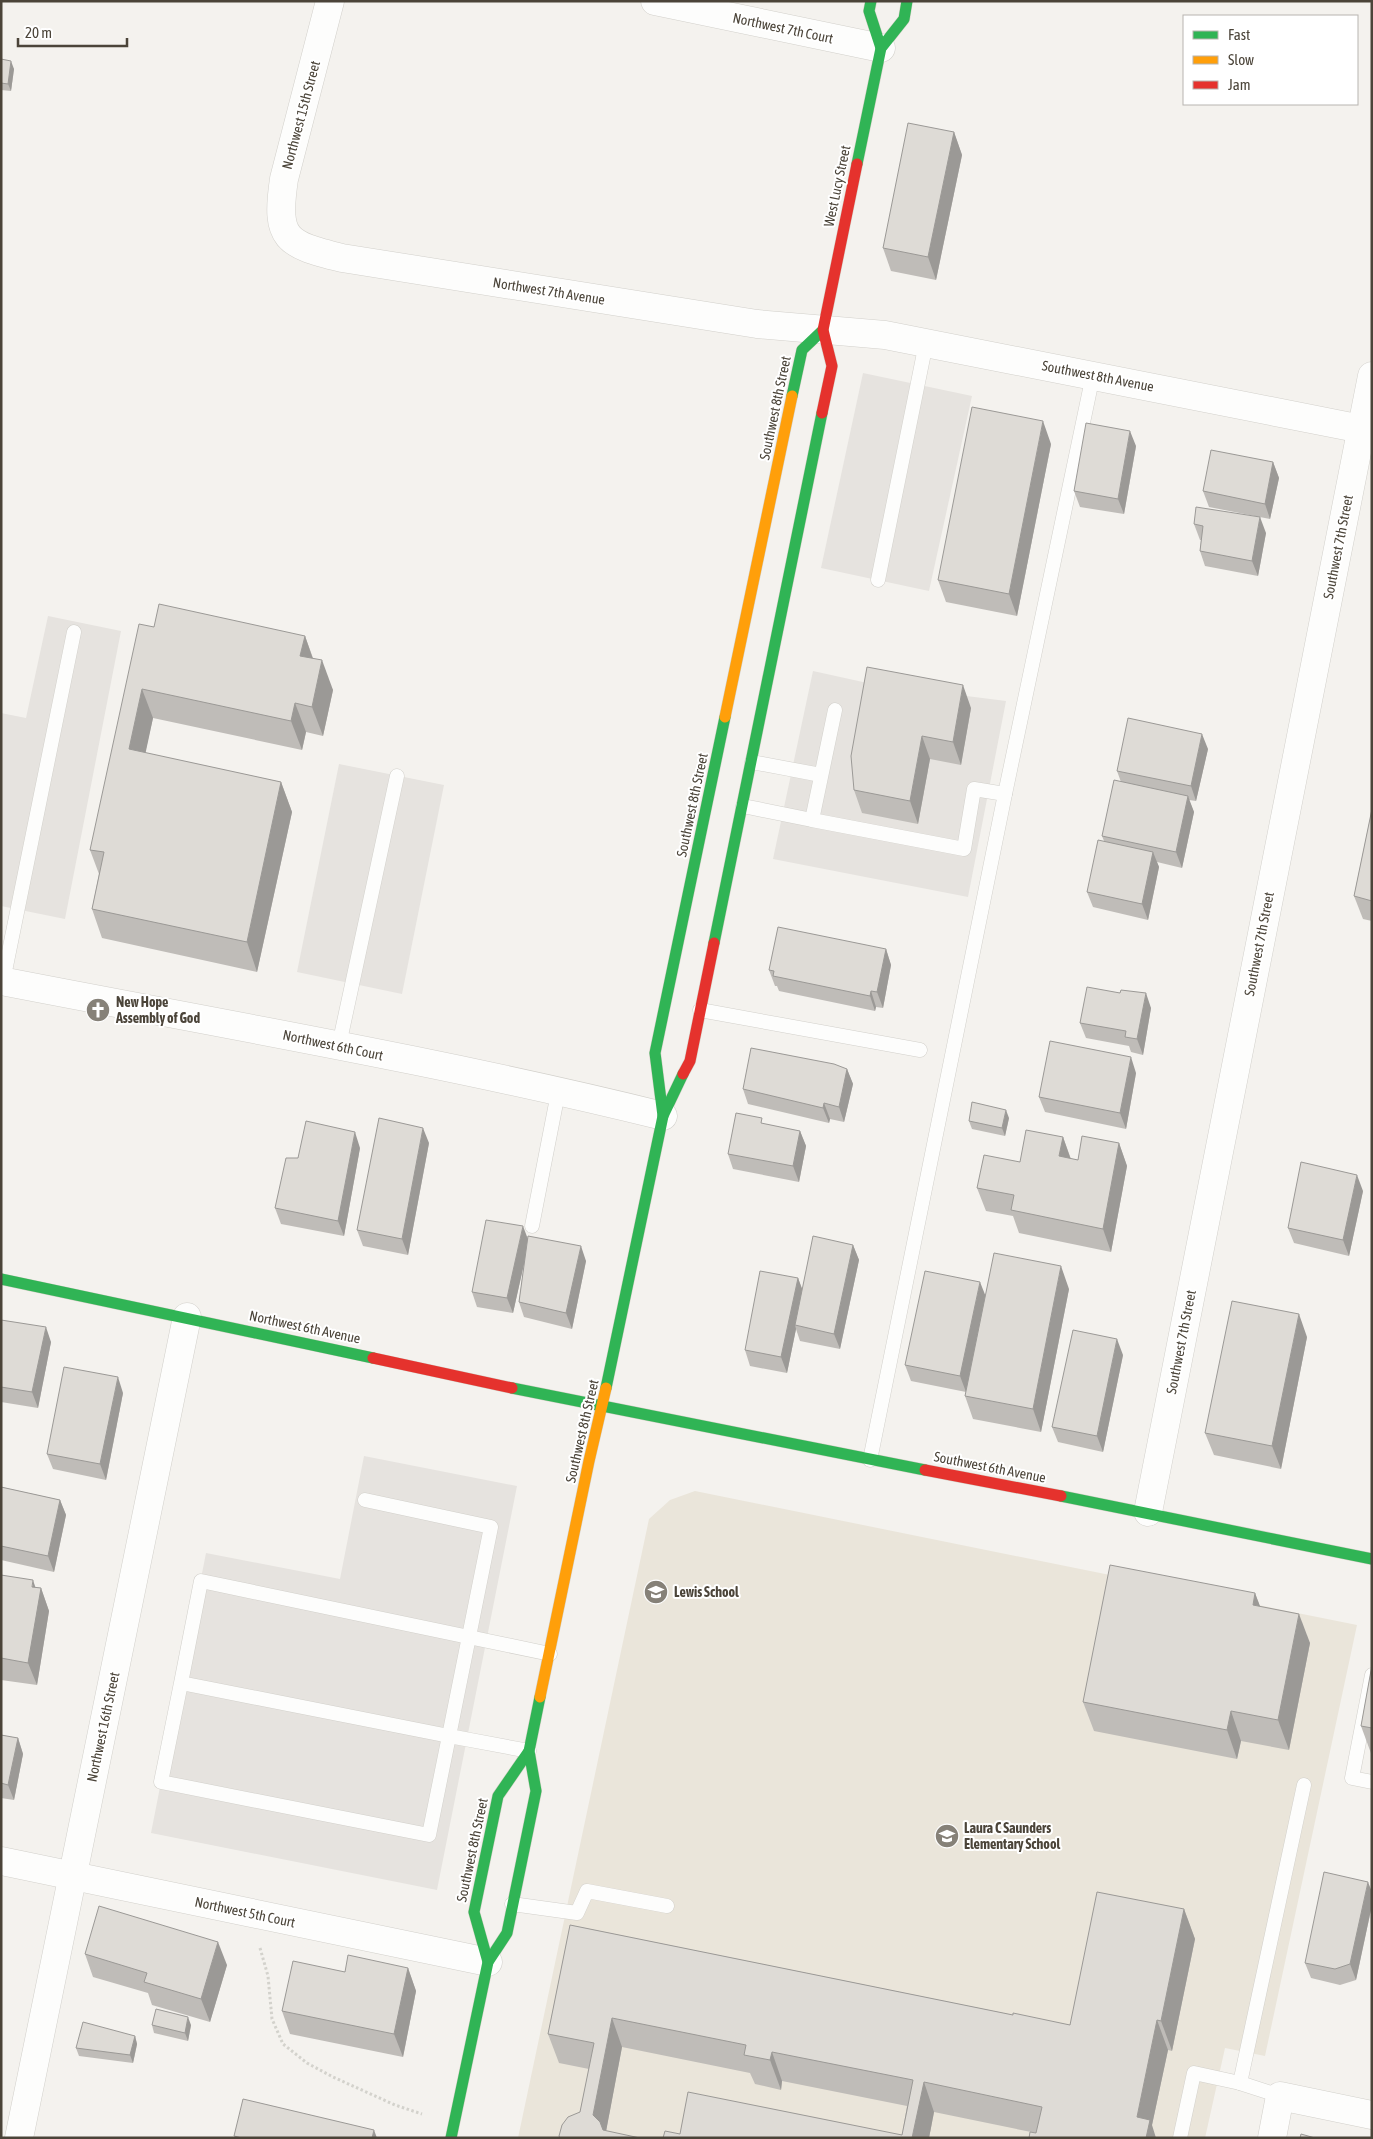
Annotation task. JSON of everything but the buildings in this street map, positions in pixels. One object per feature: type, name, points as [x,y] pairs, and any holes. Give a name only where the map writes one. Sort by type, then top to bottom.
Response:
[{"type":"street","name":"Northwest 15th Street","points":[[283,230],[280,214],[284,179],[330,1]]},
{"type":"street","name":"Northwest 7th Court","points":[[655,1],[881,48]]},
{"type":"street","name":"West Lucy Street","points":[[871,1],[869,11],[881,48]]},
{"type":"street","name":"West Lucy Street","points":[[823,330],[881,48],[904,19],[907,1]]},
{"type":"street","name":"Northwest 7th Avenue","points":[[283,230],[302,247],[342,258],[757,324],[823,330]]},
{"type":"street","name":"Southwest 8th Avenue","points":[[823,330],[885,335],[1367,430]]},
{"type":"street","name":"Southwest 8th Street","points":[[451,2138],[488,1962],[507,1933],[536,1791],[529,1751],[663,1116],[690,1061],[743,806],[832,366],[823,330],[802,350],[655,1053],[663,1116]]},
{"type":"street","name":"Southwest 7th Street","points":[[1148,1512],[1367,430],[1372,376]]},
{"type":"street","name":"Northwest 6th Court","points":[[2,981],[339,1045],[663,1116]]},
{"type":"street","name":"Northwest 6th Avenue","points":[[1,1279],[602,1405]]},
{"type":"street","name":"Northwest 16th Street","points":[[19,2138],[187,1317]]},
{"type":"street","name":"Southwest 6th Avenue","points":[[602,1405],[870,1460],[1148,1512],[1372,1559]]},
{"type":"street","name":"Southwest 8th Street","points":[[488,1962],[474,1912],[498,1796],[529,1751]]},
{"type":"street","name":"Northwest 5th Court","points":[[1,1861],[488,1962]]},
{"type":"street","points":[[1272,2138],[1280,2096],[1372,2115]]},
{"type":"lane","points":[[878,580],[926,343]]},
{"type":"lane","points":[[870,1460],[1005,794],[1093,375]]},
{"type":"lane","points":[[2,981],[74,632]]},
{"type":"lane","points":[[812,820],[835,710]]},
{"type":"lane","points":[[752,762],[822,775]]},
{"type":"lane","points":[[339,1045],[397,776]]},
{"type":"lane","points":[[743,806],[964,849],[974,789],[1005,794]]},
{"type":"lane","points":[[700,1010],[920,1050]]},
{"type":"lane","points":[[532,1226],[558,1092]]},
{"type":"lane","points":[[364,1500],[491,1527],[469,1636],[429,1836],[161,1782],[201,1581],[469,1636],[550,1654]]},
{"type":"lane","points":[[1372,1675],[1352,1778],[1372,1782]]},
{"type":"lane","points":[[180,1683],[529,1751]]},
{"type":"lane","points":[[1240,2082],[1304,1785]]},
{"type":"lane","points":[[512,1904],[577,1913],[587,1891],[667,1906]]},
{"type":"lane","points":[[1180,2138],[1194,2073],[1240,2082],[1280,2096]]},
{"type":"path","points":[[248,1912],[268,1976],[272,2019],[283,2044],[307,2063],[333,2077],[395,2105],[454,2124]]},
{"type":"shaded area","points":[[863,373],[972,396],[929,591],[821,568]]},
{"type":"shaded area","points":[[48,616],[121,631],[65,919],[1,906],[1,713],[26,718]]},
{"type":"shaded area","points":[[813,671],[872,684],[1006,701],[968,897],[773,859]]},
{"type":"shaded area","points":[[339,764],[444,785],[402,994],[297,972]]},
{"type":"shaded area","points":[[364,1456],[517,1486],[437,1890],[151,1833],[206,1553],[340,1579]]},
{"type":"shaded area","name":"Laura C Saunders Elementary School","points":[[695,1491],[1357,1625],[1265,2056],[1225,2048],[1205,2138],[518,2138],[649,1519],[670,1500]]},
{"type":"traffic: fast","points":[[871,1],[869,11],[881,48]]},
{"type":"traffic: fast","points":[[857,164],[881,48],[904,19],[907,1]]},
{"type":"traffic: fast","points":[[792,396],[802,350],[823,330]]},
{"type":"traffic: fast","points":[[714,943],[822,413]]},
{"type":"traffic: fast","points":[[663,1116],[655,1053],[725,717]]},
{"type":"traffic: fast","points":[[606,1388],[663,1116],[683,1074]]},
{"type":"traffic: fast","points":[[1,1279],[373,1358]]},
{"type":"traffic: fast","points":[[512,1388],[925,1470]]},
{"type":"traffic: fast","points":[[1061,1496],[1372,1559]]},
{"type":"traffic: fast","points":[[451,2138],[488,1962],[507,1933],[536,1791],[529,1751],[540,1697]]},
{"type":"traffic: fast","points":[[488,1962],[474,1912],[498,1796],[529,1751]]},
{"type":"traffic: slow","points":[[725,717],[792,396]]},
{"type":"traffic: slow","points":[[540,1697],[606,1388]]},
{"type":"traffic: jam","points":[[822,413],[832,366],[823,330],[857,164]]},
{"type":"traffic: jam","points":[[683,1074],[690,1061],[714,943]]},
{"type":"traffic: jam","points":[[373,1358],[512,1388]]},
{"type":"traffic: jam","points":[[925,1470],[1061,1496]]},
{"type":"place","name":"New Hope Assembly of God","points":[[98,1010]]},
{"type":"place","name":"Lewis School","points":[[656,1592]]},
{"type":"place","name":"Laura C Saunders Elementary School","points":[[947,1836]]}]
